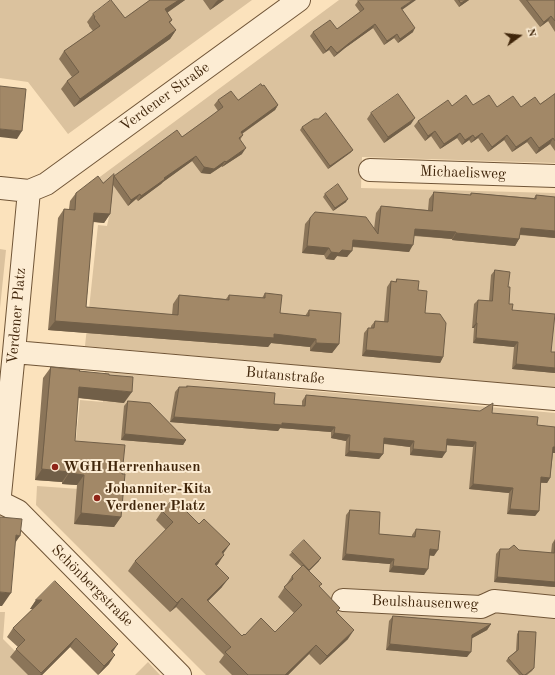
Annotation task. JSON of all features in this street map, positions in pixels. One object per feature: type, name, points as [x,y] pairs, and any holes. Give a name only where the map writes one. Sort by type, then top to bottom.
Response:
[{"type":"street","name":"Verdener Straße","points":[[29,191],[46,184],[299,0]]},
{"type":"street","name":"Michaelisweg","points":[[370,170],[555,176]]},
{"type":"street","points":[[0,188],[29,191]]},
{"type":"street","name":"Verdener Platz","points":[[0,495],[29,191]]},
{"type":"street","name":"Butanstraße","points":[[14,352],[555,399]]},
{"type":"street","name":"Schönbergstraße","points":[[0,502],[18,511],[180,675]]},
{"type":"street","name":"Beulshausenweg","points":[[342,600],[481,607],[494,601],[555,607]]},
{"type":"shaded area","points":[[0,0],[252,0],[68,134],[28,82],[0,78]]},
{"type":"shaded area","points":[[339,0],[555,0],[555,163],[362,157],[361,188],[555,193],[555,388],[85,346],[98,225],[107,226],[111,207],[93,182]]},
{"type":"shaded area","points":[[0,249],[6,250],[0,308]]},
{"type":"shaded area","points":[[105,372],[555,413],[555,675],[206,675],[36,505],[37,486],[107,491],[75,450],[80,400],[103,402]]},
{"type":"shaded area","points":[[0,612],[5,612],[3,639],[39,675],[0,675]]},
{"type":"shaded area","points":[[148,662],[160,675],[135,675]]},
{"type":"building","points":[[111,0],[125,18],[150,0],[179,0],[165,9],[172,20],[169,22],[176,30],[80,99],[67,81],[79,72],[64,51],[100,26],[93,14]]},
{"type":"building","points":[[413,0],[401,8],[415,28],[400,39],[397,34],[387,41],[375,24],[337,53],[331,46],[326,51],[313,32],[330,20],[337,29],[364,9],[358,1]]},
{"type":"building","points":[[459,0],[466,0],[461,3]]},
{"type":"building","points":[[527,0],[555,0],[555,21],[551,16],[544,22]]},
{"type":"building","points":[[261,84],[262,86],[264,85],[278,105],[241,132],[243,135],[239,138],[246,148],[214,169],[204,167],[196,156],[141,196],[140,194],[131,200],[114,176],[177,130],[182,137],[211,116],[223,107],[218,100],[231,91],[238,100]]},
{"type":"building","points":[[0,86],[26,89],[22,131],[0,129]]},
{"type":"building","points":[[398,94],[415,118],[388,137],[371,113]]},
{"type":"building","points":[[555,94],[555,141],[553,138],[539,148],[531,137],[516,147],[507,135],[492,147],[482,133],[475,138],[473,135],[465,140],[460,133],[444,144],[435,131],[428,136],[418,121],[448,100],[452,106],[466,95],[473,105],[489,95],[497,107],[513,96],[521,107],[535,97],[540,104]]},
{"type":"building","points":[[326,113],[353,150],[330,166],[302,127]]},
{"type":"building","points":[[114,174],[110,214],[94,213],[86,307],[178,315],[179,295],[229,300],[229,295],[265,298],[265,293],[282,295],[280,313],[309,316],[309,310],[341,313],[339,344],[316,343],[316,339],[274,334],[274,338],[55,321],[64,209],[75,210],[76,193],[98,176],[103,183]]},
{"type":"building","points":[[338,184],[348,199],[335,208],[325,194]]},
{"type":"building","points":[[434,192],[471,195],[471,193],[536,199],[536,195],[555,197],[555,231],[521,228],[519,239],[415,229],[413,245],[353,240],[352,251],[342,250],[339,253],[331,252],[329,248],[307,246],[310,218],[315,212],[366,217],[378,234],[381,206],[432,211]]},
{"type":"building","points":[[495,270],[510,272],[508,287],[510,287],[509,304],[513,304],[512,310],[555,314],[551,352],[555,352],[555,368],[516,364],[518,342],[476,338],[478,300],[492,301]]},
{"type":"building","points":[[397,279],[419,281],[418,290],[427,291],[425,313],[440,314],[446,323],[443,357],[366,350],[368,328],[374,328],[375,321],[388,322],[391,281],[396,282]]},
{"type":"building","points":[[51,367],[133,377],[132,392],[79,387],[75,441],[125,445],[122,474],[125,474],[121,517],[81,513],[84,475],[42,469]]},
{"type":"building","points":[[187,386],[275,393],[274,404],[305,406],[306,395],[480,411],[493,403],[492,413],[538,417],[537,425],[555,427],[555,447],[553,447],[550,478],[541,477],[539,511],[510,509],[513,488],[473,484],[476,442],[447,439],[446,452],[413,449],[414,441],[384,438],[383,454],[349,451],[350,435],[334,433],[335,427],[282,423],[282,425],[174,417],[179,387]]},
{"type":"building","points":[[128,401],[150,403],[186,440],[125,434]]},
{"type":"building","points":[[174,499],[199,524],[204,519],[230,544],[222,552],[224,555],[215,564],[229,578],[207,600],[242,636],[244,634],[245,635],[261,618],[275,632],[302,605],[284,587],[293,579],[292,576],[303,565],[322,584],[319,586],[340,608],[336,612],[354,630],[327,656],[316,645],[285,675],[248,675],[225,652],[231,647],[182,598],[177,603],[135,561],[173,522],[162,511]]},
{"type":"building","points":[[350,510],[380,512],[379,534],[415,537],[416,529],[440,531],[438,550],[430,549],[428,569],[393,566],[394,559],[346,554]]},
{"type":"building","points":[[0,517],[22,519],[20,536],[16,535],[11,593],[0,592]]},
{"type":"building","points":[[304,540],[321,558],[309,570],[292,552]]},
{"type":"building","points":[[555,542],[555,582],[497,577],[500,549],[509,549],[514,545],[519,550],[554,553]]},
{"type":"building","points":[[55,581],[118,644],[111,651],[115,655],[104,666],[76,638],[41,673],[16,649],[25,640],[13,628],[42,600],[36,600]]},
{"type":"building","points":[[393,616],[491,624],[472,635],[471,652],[390,644]]},
{"type":"building","points":[[519,631],[536,632],[534,668],[525,675],[523,675],[508,658],[518,650]]},
{"type":"place","name":"WGH Herrenhausen","points":[[55,467]]},
{"type":"place","name":"Johanniter-Kita Verdener Platz","points":[[97,498]]}]
